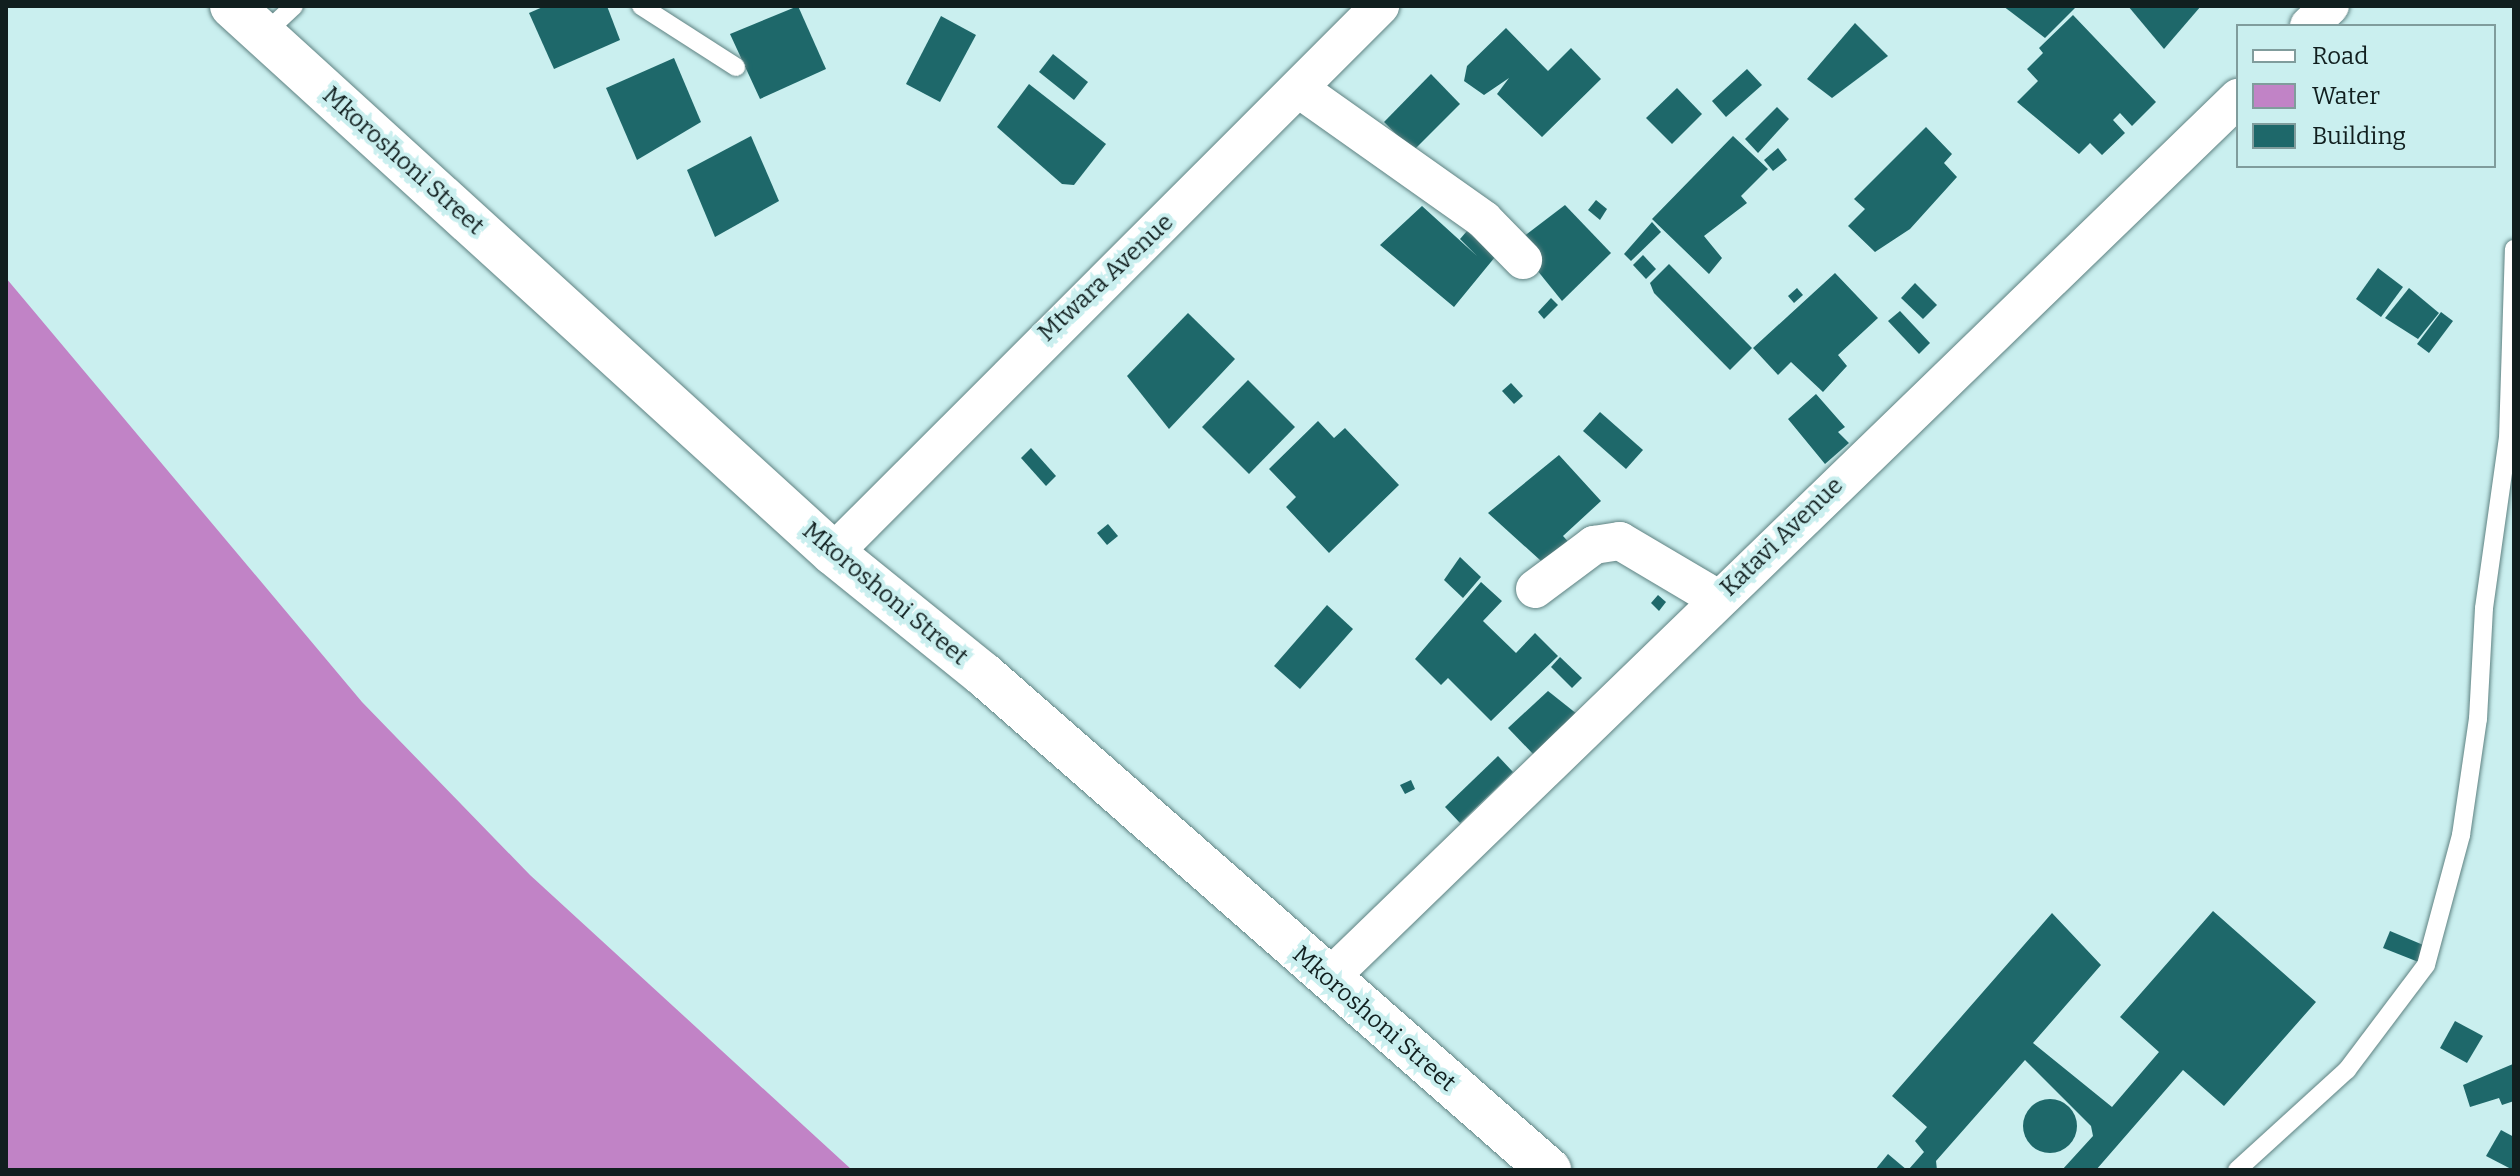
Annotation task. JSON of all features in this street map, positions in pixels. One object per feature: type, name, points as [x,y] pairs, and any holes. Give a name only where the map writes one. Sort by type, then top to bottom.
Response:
[{"type":"street","name":"Mkoroshoni Street","points":[[232,6],[279,20],[833,553],[983,674],[1549,1170]]},
{"type":"street","name":"Mtwara Avenue","points":[[833,553],[1048,331],[1302,91],[1380,6]]},
{"type":"street","points":[[2311,24],[2330,6]]},
{"type":"street","points":[[1302,91],[1484,220],[1523,260]]},
{"type":"street","name":"Katavi Avenue","points":[[1328,979],[2236,100]]},
{"type":"street","points":[[1535,589],[1594,545],[1620,541],[1718,599]]},
{"type":"lane","points":[[641,6],[736,67]]},
{"type":"lane","points":[[2237,1170],[2347,1070],[2426,965],[2461,835],[2478,719],[2484,608],[2508,438],[2514,249]]},
{"type":"water","points":[[6,278],[362,702],[530,875],[852,1170],[6,1170]]},
{"type":"building","points":[[545,6],[607,6],[620,40],[554,69],[529,13]]},
{"type":"building","points":[[798,6],[826,69],[760,99],[730,34]]},
{"type":"building","points":[[2003,6],[2077,6],[2045,38]]},
{"type":"building","points":[[2128,6],[2201,6],[2164,49]]},
{"type":"building","points":[[2073,15],[2156,102],[2132,126],[2120,113],[2113,120],[2125,133],[2102,155],[2090,143],[2079,154],[2017,102],[2038,81],[2027,69],[2043,53],[2039,48]]},
{"type":"building","points":[[941,16],[976,35],[940,102],[906,84]]},
{"type":"building","points":[[1855,23],[1888,56],[1832,98],[1807,79]]},
{"type":"building","points":[[1506,28],[1548,71],[1571,48],[1601,79],[1542,137],[1497,94],[1509,78],[1484,95],[1464,81],[1467,66]]},
{"type":"building","points":[[1053,54],[1088,82],[1074,100],[1039,72]]},
{"type":"building","points":[[674,58],[701,122],[637,160],[606,88]]},
{"type":"building","points":[[1747,69],[1762,85],[1726,117],[1712,101]]},
{"type":"building","points":[[1431,74],[1460,104],[1413,151],[1384,122]]},
{"type":"building","points":[[1029,84],[1106,144],[1074,185],[1062,184],[997,127]]},
{"type":"building","points":[[1677,88],[1702,114],[1672,144],[1646,118]]},
{"type":"building","points":[[1777,107],[1789,119],[1758,153],[1745,139]]},
{"type":"building","points":[[1926,127],[1952,154],[1944,163],[1957,177],[1910,229],[1875,252],[1848,226],[1865,209],[1854,199]]},
{"type":"building","points":[[751,136],[779,201],[715,237],[687,170]]},
{"type":"building","points":[[1733,136],[1768,169],[1741,196],[1747,203],[1704,236],[1722,258],[1709,274],[1652,219]]},
{"type":"building","points":[[1778,148],[1787,160],[1773,171],[1764,160]]},
{"type":"building","points":[[1596,200],[1607,209],[1600,220],[1588,210]]},
{"type":"building","points":[[1565,205],[1611,253],[1562,301],[1515,243]]},
{"type":"building","points":[[1422,206],[1477,256],[1460,239],[1467,231],[1495,257],[1454,307],[1380,245]]},
{"type":"building","points":[[1652,222],[1661,232],[1631,261],[1624,254]]},
{"type":"building","points":[[1643,255],[1656,269],[1646,279],[1633,265]]},
{"type":"building","points":[[1669,264],[1752,348],[1730,370],[1654,293],[1650,283]]},
{"type":"building","points":[[2378,268],[2403,287],[2381,317],[2356,299]]},
{"type":"building","points":[[1835,273],[1878,318],[1838,355],[1847,366],[1823,392],[1791,362],[1778,375],[1753,348]]},
{"type":"building","points":[[1915,283],[1937,305],[1923,319],[1901,298]]},
{"type":"building","points":[[1797,288],[1803,295],[1794,303],[1788,296]]},
{"type":"building","points":[[2409,288],[2439,313],[2418,339],[2385,318]]},
{"type":"building","points":[[1551,298],[1558,305],[1544,319],[1538,312]]},
{"type":"building","points":[[1900,311],[1930,343],[1919,354],[1888,321]]},
{"type":"building","points":[[2441,312],[2453,321],[2429,353],[2417,344]]},
{"type":"building","points":[[1188,313],[1235,359],[1169,429],[1127,376]]},
{"type":"building","points":[[1248,380],[1295,427],[1249,474],[1202,427]]},
{"type":"building","points":[[1511,383],[1523,396],[1514,404],[1502,391]]},
{"type":"building","points":[[1816,394],[1845,427],[1838,432],[1849,443],[1825,464],[1788,419]]},
{"type":"building","points":[[1600,412],[1643,450],[1626,469],[1583,431]]},
{"type":"building","points":[[1318,421],[1334,438],[1345,428],[1399,485],[1329,553],[1286,507],[1296,497],[1269,469]]},
{"type":"building","points":[[1031,448],[1056,476],[1046,486],[1021,458]]},
{"type":"building","points":[[1559,455],[1601,501],[1563,536],[1575,549],[1551,570],[1488,513]]},
{"type":"building","points":[[1108,524],[1118,536],[1107,545],[1097,533]]},
{"type":"building","points":[[1460,557],[1481,577],[1463,598],[1444,580]]},
{"type":"building","points":[[1481,582],[1502,601],[1483,621],[1516,653],[1535,633],[1558,656],[1491,721],[1448,678],[1441,685],[1415,659]]},
{"type":"building","points":[[1658,595],[1666,602],[1659,611],[1651,603]]},
{"type":"building","points":[[1327,605],[1353,629],[1300,689],[1274,666]]},
{"type":"building","points":[[1560,657],[1582,678],[1572,688],[1551,667]]},
{"type":"building","points":[[1548,691],[1577,714],[1534,755],[1508,728]]},
{"type":"building","points":[[1498,756],[1513,772],[1460,823],[1445,807]]},
{"type":"building","points":[[1411,780],[1415,789],[1405,794],[1400,785]]},
{"type":"building","points":[[2213,911],[2316,1002],[2224,1106],[2183,1070],[2096,1170],[2062,1170],[2093,1136],[2091,1126],[2025,1060],[1936,1161],[1937,1170],[1909,1169],[1924,1152],[1915,1141],[1927,1127],[1892,1096],[2052,913],[2101,965],[2033,1043],[2112,1107],[2159,1052],[2120,1017]]},
{"type":"building","points":[[2390,931],[2428,947],[2421,963],[2383,948]]},
{"type":"building","points":[[2455,1021],[2483,1036],[2467,1063],[2440,1048]]},
{"type":"building","points":[[2513,1064],[2514,1101],[2502,1105],[2499,1098],[2470,1107],[2463,1085]]},
{"type":"building","points":[[2050,1099],[2069,1107],[2077,1126],[2069,1145],[2050,1153],[2031,1145],[2023,1126],[2031,1107]]},
{"type":"building","points":[[2501,1130],[2514,1137],[2513,1170],[2486,1156]]},
{"type":"building","points":[[1888,1154],[1907,1170],[1875,1170]]}]
